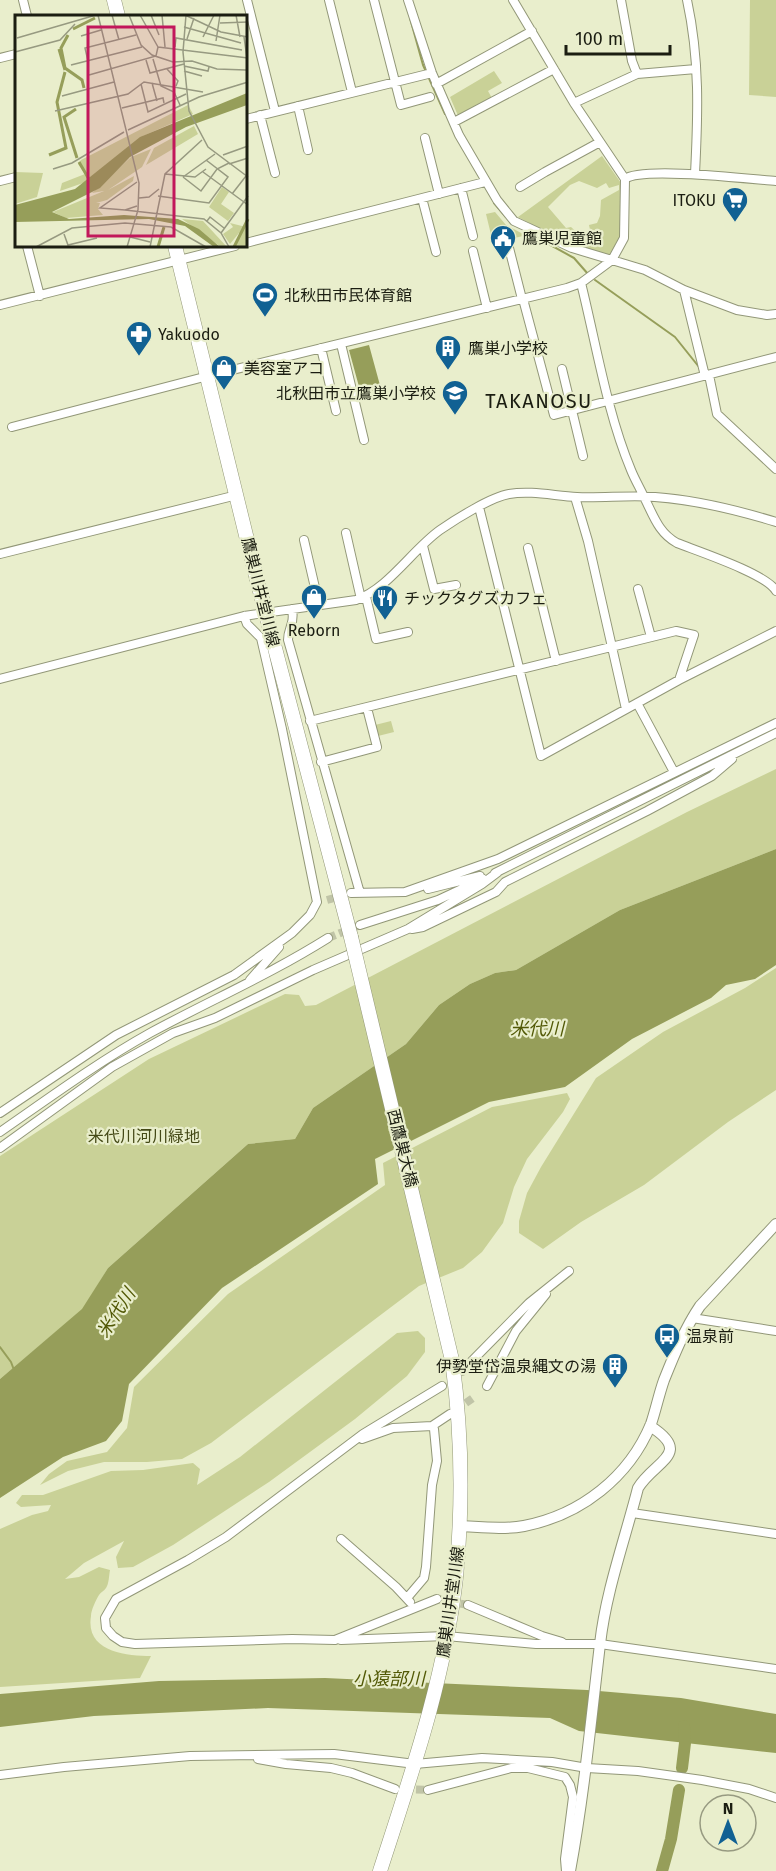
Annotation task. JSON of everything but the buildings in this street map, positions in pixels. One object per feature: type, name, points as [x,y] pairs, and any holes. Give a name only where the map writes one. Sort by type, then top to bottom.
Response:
[{"type":"main road","points":[[114,0],[118,15]]},
{"type":"main road","name":"鷹巣川井堂川線","points":[[175,248],[266,612],[351,937]]},
{"type":"main road","name":"西鷹巣大橋","points":[[351,937],[457,1365]]},
{"type":"main road","name":"鷹巣川井堂川線","points":[[380,1871],[416,1759],[445,1641],[456,1579],[460,1526],[457,1365]]},
{"type":"street","points":[[23,0],[27,15]]},
{"type":"street","points":[[247,0],[275,111]]},
{"type":"street","points":[[329,0],[352,92]]},
{"type":"street","points":[[374,0],[401,105],[430,97]]},
{"type":"street","points":[[408,0],[432,74],[459,135],[485,182],[514,221],[572,248],[645,270],[684,290],[737,310],[767,315],[776,314]]},
{"type":"street","points":[[12,427],[581,283],[612,260],[624,238],[625,179],[574,103],[513,0]]},
{"type":"street","points":[[621,0],[632,61],[637,74]]},
{"type":"street","points":[[687,0],[699,92],[695,174]]},
{"type":"street","points":[[436,84],[532,31]]},
{"type":"street","points":[[0,58],[15,54]]},
{"type":"street","points":[[454,122],[554,69]]},
{"type":"street","points":[[574,103],[626,77],[696,69]]},
{"type":"street","points":[[248,118],[432,74]]},
{"type":"street","points":[[298,106],[308,150]]},
{"type":"street","points":[[260,115],[275,173]]},
{"type":"street","points":[[425,138],[439,194]]},
{"type":"street","points":[[520,188],[545,171],[600,142]]},
{"type":"street","points":[[625,179],[632,176],[695,174],[776,181]]},
{"type":"street","points":[[0,182],[15,177]]},
{"type":"street","points":[[248,242],[485,182]]},
{"type":"street","points":[[460,188],[473,236]]},
{"type":"street","points":[[422,198],[436,252]]},
{"type":"street","points":[[507,240],[554,414],[776,357]]},
{"type":"street","points":[[28,248],[40,296]]},
{"type":"street","points":[[1,303],[40,296],[227,248]]},
{"type":"street","points":[[473,251],[487,308]]},
{"type":"street","points":[[581,283],[610,401],[631,470],[659,529],[668,538],[759,576],[772,584],[776,591]]},
{"type":"street","points":[[684,290],[717,414],[776,470]]},
{"type":"street","points":[[341,344],[364,440]]},
{"type":"street","points":[[321,348],[336,411]]},
{"type":"street","points":[[562,369],[583,456]]},
{"type":"street","points":[[0,679],[244,616],[340,604],[363,598],[439,531],[479,507],[507,494],[645,498],[652,496],[714,506],[776,522]]},
{"type":"street","points":[[0,554],[237,495]]},
{"type":"street","points":[[575,497],[613,647],[626,709]]},
{"type":"street","points":[[479,507],[541,756],[679,680],[776,631]]},
{"type":"street","points":[[346,533],[376,639],[408,632]]},
{"type":"street","points":[[304,540],[319,605]]},
{"type":"street","points":[[423,546],[434,589],[456,585]]},
{"type":"street","points":[[528,548],[556,661]]},
{"type":"street","points":[[638,589],[651,637]]},
{"type":"street","points":[[292,609],[294,619],[288,640],[355,893],[418,892],[498,872]]},
{"type":"street","points":[[243,987],[310,915],[317,902],[261,638],[247,624],[244,616]]},
{"type":"street","points":[[310,721],[676,631],[694,635],[679,680]]},
{"type":"street","points":[[637,703],[674,772]]},
{"type":"street","points":[[321,762],[377,747],[367,708]]},
{"type":"street","points":[[405,892],[498,859],[776,723]]},
{"type":"street","points":[[360,925],[438,900],[776,733]]},
{"type":"street","points":[[408,929],[423,927],[496,892],[505,882],[712,776],[741,751]]},
{"type":"street","points":[[0,1148],[112,1067],[173,1033],[215,1018],[313,970],[408,929],[483,884],[498,872]]},
{"type":"street","points":[[317,902],[327,900]]},
{"type":"street","points":[[0,1113],[116,1035],[223,983],[292,933]]},
{"type":"street","points":[[0,1132],[109,1058],[149,1034],[243,987],[328,938]]},
{"type":"street","points":[[460,1526],[495,1528],[523,1526],[552,1519],[599,1494],[626,1466],[639,1448],[650,1426],[664,1381],[692,1318],[700,1306],[776,1224]]},
{"type":"street","points":[[457,1365],[568,1271],[516,1330],[487,1386]]},
{"type":"street","points":[[692,1318],[776,1331]]},
{"type":"street","points":[[442,1386],[363,1434],[226,1537],[116,1599],[105,1618],[106,1628],[122,1642],[135,1644],[292,1639],[574,1645],[776,1669]]},
{"type":"street","points":[[336,1454],[362,1439],[393,1428],[432,1426],[450,1414]]},
{"type":"street","points":[[407,1598],[424,1578],[426,1567],[432,1485],[437,1461],[432,1426]]},
{"type":"street","points":[[568,1871],[582,1809],[599,1647],[607,1603],[639,1488],[644,1479],[661,1465],[670,1451],[670,1442],[662,1433],[650,1426]]},
{"type":"street","points":[[632,1513],[776,1534]]},
{"type":"street","points":[[341,1539],[415,1607]]},
{"type":"street","points":[[335,1640],[437,1599]]},
{"type":"street","points":[[468,1605],[542,1636],[574,1645]]},
{"type":"street","points":[[0,1775],[178,1757],[334,1754],[416,1759],[483,1758],[638,1771],[702,1780],[776,1798]]},
{"type":"street","points":[[243,1755],[286,1764],[331,1768],[395,1789]]},
{"type":"street","points":[[428,1790],[511,1768],[528,1768],[565,1777],[573,1797],[565,1859],[568,1871]]},
{"type":"green space","points":[[750,0],[776,0],[776,97],[749,95]]},
{"type":"green space","points":[[494,71],[502,83],[488,91],[493,100],[459,118],[450,97]]},
{"type":"green space","points":[[602,156],[621,183],[621,234],[609,256],[573,246],[518,217]],"holes":[[[579,181],[597,188],[606,183],[609,188],[619,185],[619,190],[601,200],[600,216],[597,223],[589,225],[591,235],[587,239],[571,227],[566,228],[548,207],[570,185]]]},
{"type":"green space","points":[[495,212],[506,225],[523,236],[493,243],[486,214]]},
{"type":"green space","points":[[391,721],[394,732],[378,736],[375,725]]},
{"type":"green space","name":"米代川河川緑地","points":[[776,769],[776,849],[620,910],[516,970],[495,973],[470,984],[439,1005],[406,1044],[313,1108],[295,1139],[248,1144],[108,1268],[83,1309],[0,1379],[0,1156],[149,1059],[285,994],[299,995],[305,1006],[316,1005],[687,812]]},
{"type":"green space","points":[[776,968],[776,1090],[728,1122],[644,1185],[581,1222],[543,1249],[519,1233],[519,1221],[527,1193],[596,1078],[663,1032],[745,988]]},
{"type":"green space","points":[[567,1093],[570,1099],[563,1112],[527,1159],[514,1187],[503,1223],[482,1252],[463,1268],[419,1286],[211,1443],[182,1459],[104,1462],[68,1471],[40,1485],[49,1474],[67,1461],[107,1452],[127,1428],[134,1387],[228,1294],[385,1185],[383,1163],[492,1107]]},
{"type":"green space","points":[[418,1331],[425,1338],[425,1352],[407,1376],[355,1419],[269,1482],[173,1545],[133,1567],[118,1568],[116,1557],[124,1541],[84,1563],[65,1579],[79,1577],[99,1567],[110,1570],[107,1586],[99,1595],[91,1614],[91,1628],[94,1637],[109,1649],[130,1655],[151,1656],[140,1678],[0,1687],[0,1529],[32,1515],[48,1511],[51,1505],[21,1507],[16,1503],[22,1495],[43,1495],[111,1471],[143,1470],[193,1463],[200,1469],[197,1485],[240,1457],[397,1333]]},
{"type":"water","points":[[369,345],[381,389],[361,394],[349,350]]},
{"type":"water","name":"米代川","points":[[776,849],[776,965],[755,979],[726,985],[711,998],[632,1039],[565,1087],[489,1102],[375,1159],[378,1184],[222,1288],[129,1384],[122,1421],[106,1441],[63,1457],[0,1498],[0,1379],[82,1309],[108,1268],[248,1144],[295,1139],[313,1108],[406,1044],[439,1005],[470,984],[495,973],[516,970],[620,910]]},
{"type":"water","points":[[325,1678],[587,1690],[681,1698],[776,1714],[776,1753],[579,1731],[550,1718],[268,1708],[94,1716],[0,1727],[0,1694],[159,1681]]},
{"type":"waterway","points":[[410,18],[423,65],[445,114]]},
{"type":"waterway","points":[[494,203],[506,217]]},
{"type":"waterway","points":[[525,231],[574,258],[588,274]]},
{"type":"waterway","points":[[595,280],[675,337],[699,367]]},
{"type":"waterway","points":[[0,1347],[14,1370]]},
{"type":"waterway","points":[[682,1768],[685,1743],[684,1726]]},
{"type":"waterway","points":[[662,1871],[671,1839],[679,1790]]},
{"type":"tunnel","points":[[327,900],[345,895]]},
{"type":"tunnel","points":[[328,938],[360,925]]},
{"type":"tunnel","points":[[456,1410],[473,1398]]},
{"type":"tunnel","points":[[437,1599],[468,1605]]},
{"type":"tunnel","points":[[404,1789],[428,1790]]},
{"type":"place","name":"ITOKU","points":[[735,223]]},
{"type":"place","name":"鷹巣児童館","points":[[503,261]]},
{"type":"place","name":"北秋田市民体育館","points":[[265,318]]},
{"type":"place","name":"Yakuodo","points":[[139,357]]},
{"type":"place","name":"鷹巣小学校","points":[[448,371]]},
{"type":"place","name":"美容室アコ","points":[[224,391]]},
{"type":"place","name":"北秋田市立鷹巣小学校","points":[[455,416]]},
{"type":"place","name":"Reborn","points":[[314,620]]},
{"type":"place","name":"チックタグズカフェ","points":[[385,621]]},
{"type":"place","name":"温泉前","points":[[667,1359]]},
{"type":"place","name":"伊勢堂岱温泉縄文の湯","points":[[615,1389]]},
{"type":"district","name":"TAKANOSU","points":[[539,401]]},
{"type":"water label","name":"小猿部川","points":[[389,1679]]}]
